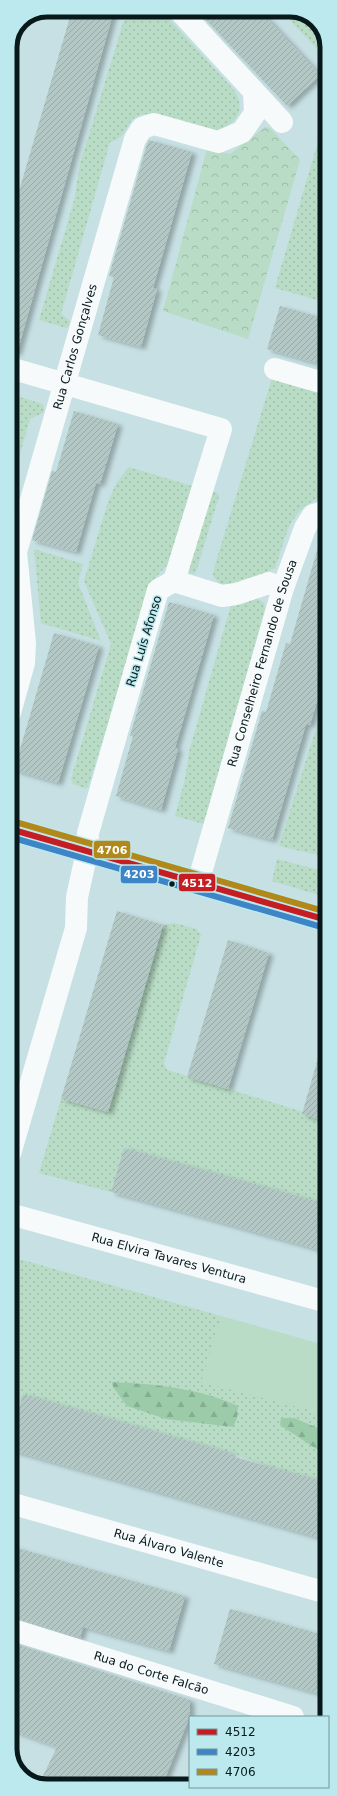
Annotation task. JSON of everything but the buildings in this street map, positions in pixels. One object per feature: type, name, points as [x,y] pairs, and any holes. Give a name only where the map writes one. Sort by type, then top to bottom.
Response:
[{"type":"street","points":[[185,17],[282,122]]},
{"type":"street","name":"Rua Carlos Gonçalves","points":[[17,548],[135,139],[142,128],[154,124],[218,142],[242,132],[255,113],[254,93]]},
{"type":"street","points":[[275,369],[320,382]]},
{"type":"street","points":[[17,370],[220,429],[174,581],[222,596],[236,594],[269,582],[283,588]]},
{"type":"street","name":"Rua Conselheiro Fernando de Sousa","points":[[198,883],[283,588],[306,528],[313,515],[320,513]]},
{"type":"street","name":"Rua Carlos Gonçalves","points":[[17,562],[25,643],[24,663],[17,688]]},
{"type":"street","name":"Rua Luís Afonso","points":[[17,1130],[76,928],[77,897],[87,852],[88,834],[99,793],[158,590],[174,581]]},
{"type":"street","points":[[17,831],[320,918]]},
{"type":"street","name":"Rua Elvira Tavares Ventura","points":[[17,1216],[320,1300]]},
{"type":"street","name":"Rua Álvaro Valente","points":[[17,1505],[320,1591]]},
{"type":"street","name":"Rua do Corte Falcão","points":[[17,1631],[290,1716]]},
{"type":"green space","points":[[125,17],[167,17],[234,90],[238,99],[238,114],[226,127],[209,131],[146,114],[140,115],[130,122],[120,137],[110,142],[61,314],[70,321],[69,326],[66,328],[39,320],[74,201],[80,164]]},
{"type":"green space","points":[[287,17],[303,20],[315,30],[320,43],[320,52]]},
{"type":"green space","points":[[265,127],[270,128],[300,160],[248,339],[163,311],[207,149],[230,154]]},
{"type":"green space","points":[[320,135],[320,301],[275,288]]},
{"type":"green space","points":[[272,378],[320,392],[320,498],[310,503],[294,517],[275,568],[241,583],[227,585],[221,584],[213,575]]},
{"type":"green space","points":[[20,397],[42,404],[44,407],[43,413],[30,419],[17,464],[17,402]]},
{"type":"green space","points":[[129,467],[192,486],[168,564],[153,580],[88,787],[85,788],[73,784],[71,779],[111,644],[84,581],[108,502],[117,482]]},
{"type":"green space","points":[[211,491],[216,492],[219,496],[196,572],[194,574],[190,573],[187,568]]},
{"type":"green space","points":[[34,549],[83,564],[78,583],[101,641],[41,623]]},
{"type":"green space","points":[[257,598],[264,603],[265,609],[204,824],[175,816],[185,779],[189,752],[231,605]]},
{"type":"green space","points":[[320,716],[320,855],[279,846]]},
{"type":"green space","points":[[277,859],[320,870],[320,895],[272,881]]},
{"type":"green space","points":[[174,923],[197,929],[201,935],[164,1063],[167,1070],[303,1112],[303,1114],[320,1120],[320,1202],[124,1148],[111,1192],[39,1173],[61,1099],[127,1045],[163,925]]},
{"type":"green space","points":[[19,1259],[320,1344],[320,1480],[270,1467],[231,1453],[23,1394],[17,1415],[17,1265]]},
{"type":"green space","points":[[221,1316],[320,1344],[320,1413],[201,1382]]},
{"type":"green space","points":[[112,1382],[176,1388],[207,1395],[238,1406],[237,1418],[233,1427],[166,1419],[127,1406],[113,1387]]},
{"type":"green space","points":[[281,1418],[294,1418],[320,1429],[320,1451],[280,1425]]},
{"type":"transit line","name":"4706","points":[[17,822],[320,910]]},
{"type":"transit line","name":"4512","points":[[17,831],[320,918]]},
{"type":"transit line","name":"4203","points":[[17,839],[320,927]]}]
